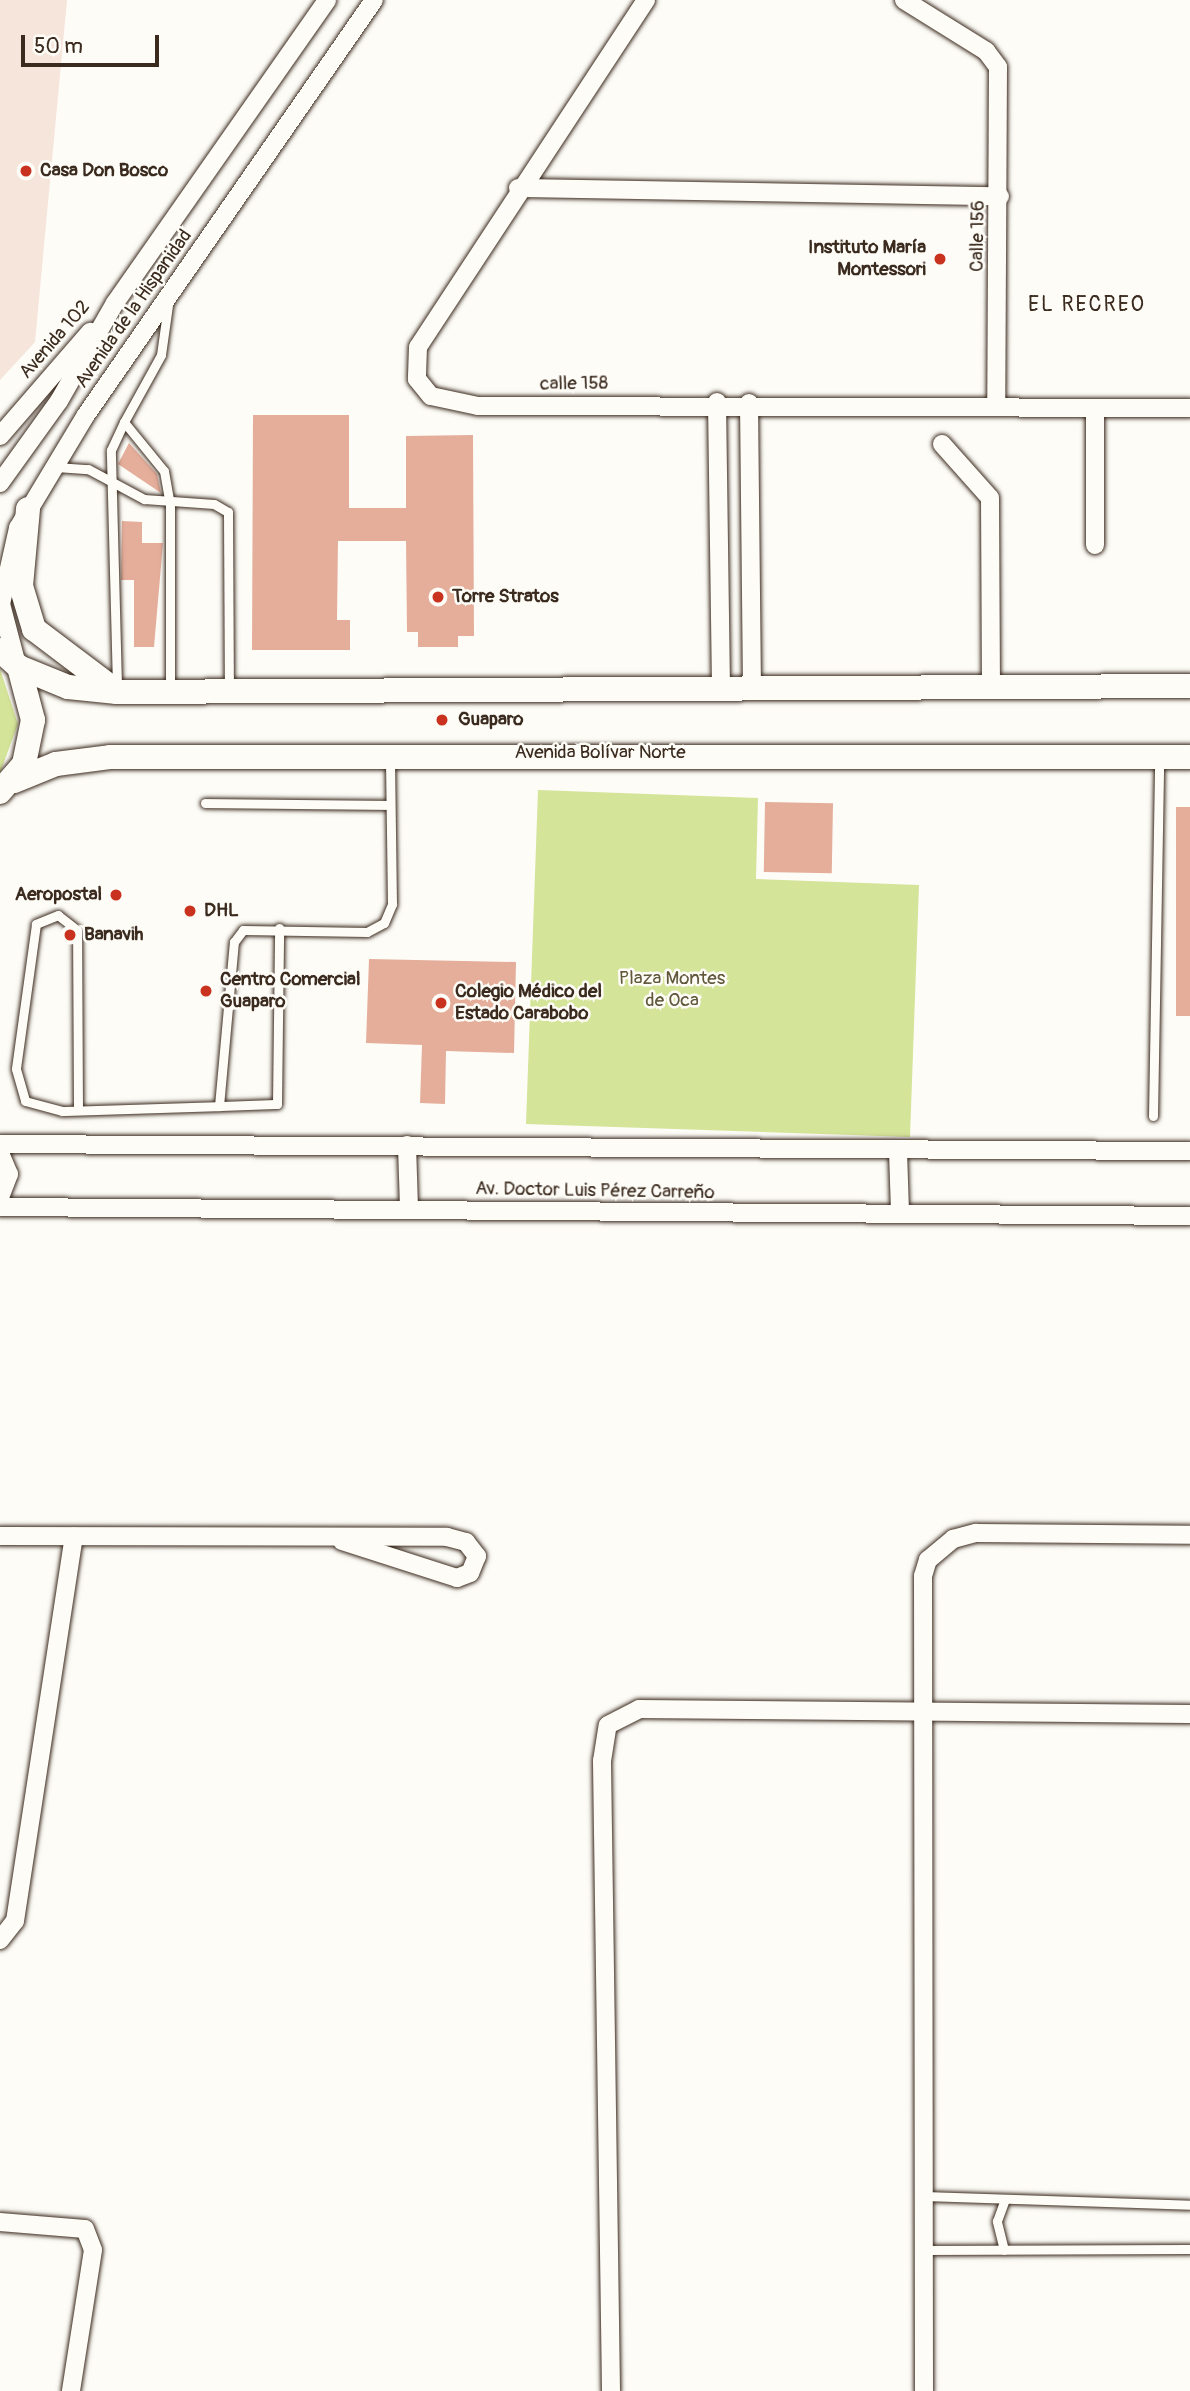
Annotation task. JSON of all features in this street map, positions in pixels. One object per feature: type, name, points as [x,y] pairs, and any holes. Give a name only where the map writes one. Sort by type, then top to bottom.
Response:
[{"type":"main road","points":[[28,509],[21,586],[34,629],[117,692]]},
{"type":"main road","points":[[0,650],[19,667],[68,687],[117,692],[721,684],[1190,686]]},
{"type":"main road","points":[[7,786],[33,720],[19,667]]},
{"type":"main road","name":"Avenida Bolívar Norte","points":[[7,786],[56,764],[110,757],[391,753],[1190,757]]},
{"type":"street","name":"Avenida de la Hispanidad","points":[[0,483],[59,401],[115,303],[327,0]]},
{"type":"street","name":"Avenida de la Hispanidad","points":[[19,667],[1,604],[9,550],[28,509],[52,467],[172,290],[374,0]]},
{"type":"street","name":"calle 158","points":[[646,0],[518,188],[418,347],[414,367],[421,388],[441,400],[478,406],[717,402],[1190,408]]},
{"type":"street","name":"Calle 156","points":[[904,0],[986,51],[998,67],[1000,196],[996,407]]},
{"type":"street","points":[[518,188],[1000,196]]},
{"type":"street","name":"Avenida 102","points":[[0,436],[115,303]]},
{"type":"street","points":[[717,402],[721,684]]},
{"type":"street","points":[[749,403],[752,685]]},
{"type":"street","points":[[1095,408],[1095,545]]},
{"type":"street","points":[[942,444],[990,498],[991,684]]},
{"type":"street","points":[[0,1144],[1190,1152]]},
{"type":"street","points":[[407,1145],[409,1209]]},
{"type":"street","points":[[898,1151],[900,1211]]},
{"type":"street","points":[[0,1153],[9,1174],[0,1197]]},
{"type":"street","name":"Av. Doctor Luis Pérez Carreño","points":[[0,1207],[900,1211],[1190,1216]]},
{"type":"street","points":[[924,2391],[923,1576],[938,1548],[976,1533],[1190,1535]]},
{"type":"street","points":[[0,1536],[342,1541],[447,1537],[466,1542],[477,1556],[470,1573],[457,1578],[342,1541]]},
{"type":"street","points":[[0,1941],[15,1920],[74,1537]]},
{"type":"street","points":[[611,2391],[602,1761],[608,1725],[639,1709],[925,1709],[1190,1714]]},
{"type":"street","points":[[0,2222],[85,2229],[93,2250],[71,2391]]},
{"type":"lane","points":[[117,692],[115,480],[111,450],[161,355],[172,290]]},
{"type":"lane","points":[[124,422],[164,471],[170,505],[170,691]]},
{"type":"lane","points":[[52,467],[89,469],[115,480],[144,499],[170,505],[214,504],[228,512],[229,690]]},
{"type":"lane","points":[[219,1106],[234,942],[243,930],[279,928],[368,932],[384,923],[392,904],[389,805],[391,753]]},
{"type":"lane","points":[[1153,1116],[1159,757]]},
{"type":"lane","points":[[205,803],[389,805]]},
{"type":"lane","points":[[78,1109],[77,930],[68,919],[46,916],[30,943],[18,1089],[42,1110],[219,1106],[269,1108],[279,1097],[279,928]]},
{"type":"lane","points":[[924,2196],[1190,2205]]},
{"type":"lane","points":[[1004,2250],[997,2221],[1005,2199]]},
{"type":"lane","points":[[924,2250],[1190,2249]]},
{"type":"shaded area","name":"Casa Don Bosco","points":[[0,0],[67,0],[35,342],[0,380]]},
{"type":"green space","points":[[0,669],[18,724],[0,773]]},
{"type":"green space","name":"Plaza Montes de Oca","points":[[538,790],[758,798],[756,879],[919,885],[910,1137],[526,1124]]},
{"type":"building","points":[[253,415],[349,415],[349,508],[406,508],[406,436],[473,435],[474,636],[458,636],[458,647],[418,647],[418,632],[407,632],[406,541],[338,541],[337,620],[350,620],[350,650],[252,650]]},
{"type":"building","points":[[129,443],[157,474],[161,493],[118,464]]},
{"type":"building","points":[[122,521],[142,522],[142,543],[163,543],[154,647],[134,647],[134,580],[121,580]]},
{"type":"building","points":[[765,802],[833,803],[832,873],[764,872]]},
{"type":"building","points":[[1176,807],[1190,807],[1190,1016],[1176,1016]]},
{"type":"building","name":"Colegio Médico del Estado Carabobo","points":[[369,959],[516,962],[514,1053],[446,1051],[445,1104],[420,1103],[422,1045],[366,1043]]},
{"type":"place","name":"Casa Don Bosco","points":[[26,171]]},
{"type":"place","name":"Instituto María Montessori","points":[[940,259]]},
{"type":"place","name":"Torre Stratos","points":[[438,597]]},
{"type":"place","name":"Guaparo","points":[[442,720]]},
{"type":"place","name":"Aeropostal","points":[[116,895]]},
{"type":"place","name":"DHL","points":[[190,911]]},
{"type":"place","name":"Banavih","points":[[70,935]]},
{"type":"place","name":"Centro Comercial Guaparo","points":[[206,991]]},
{"type":"place","name":"Colegio Médico del Estado Carabobo","points":[[441,1003]]},
{"type":"district","name":"EL RECREO","points":[[1087,305]]}]
